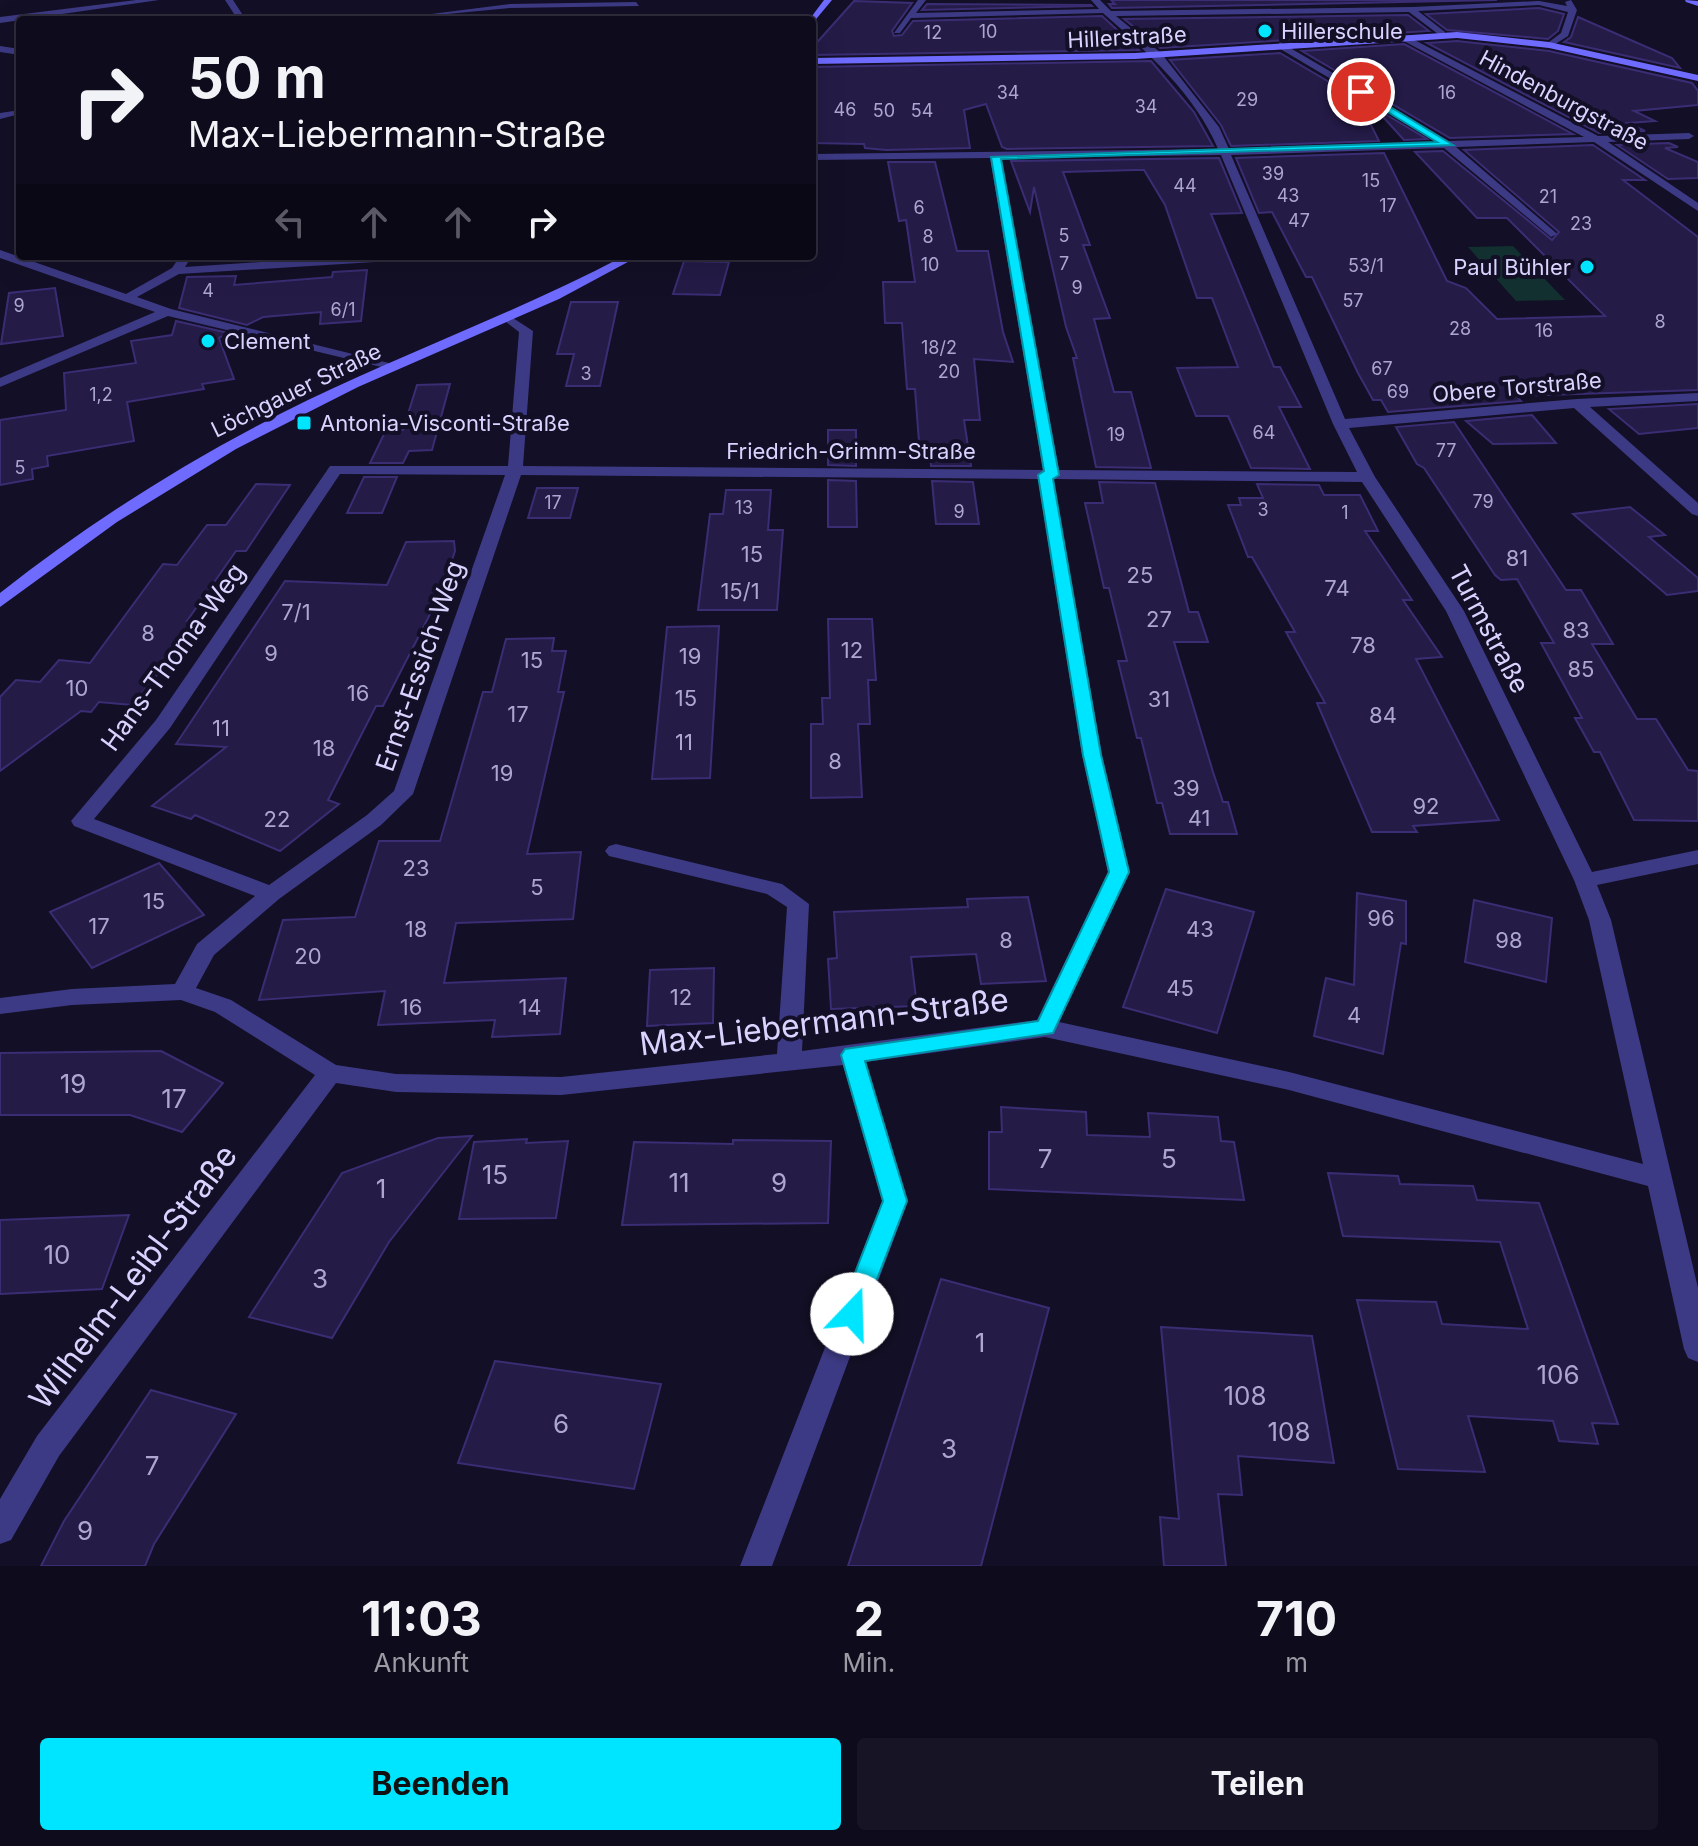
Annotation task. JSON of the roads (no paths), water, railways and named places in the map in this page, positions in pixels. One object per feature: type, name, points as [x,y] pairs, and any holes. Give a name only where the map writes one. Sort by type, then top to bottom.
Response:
[{"type":"street","points":[[31,16],[155,0]]},
{"type":"street","points":[[499,0],[510,6]]},
{"type":"street","points":[[816,16],[828,0]]},
{"type":"street","points":[[897,31],[922,0]]},
{"type":"street","name":"Turmstraße","points":[[1095,0],[1105,12],[1158,55],[1207,116],[1340,424],[1367,477],[1455,611],[1585,880],[1600,920],[1698,1349]]},
{"type":"street","points":[[1395,0],[1413,9],[1442,34]]},
{"type":"street","points":[[1565,0],[1573,10]]},
{"type":"street","points":[[1689,0],[1698,4]]},
{"type":"street","points":[[912,13],[1429,9],[1539,3],[1573,10]]},
{"type":"street","points":[[423,16],[510,6],[638,5]]},
{"type":"street","points":[[1549,45],[1565,34],[1573,10]]},
{"type":"street","name":"Hillerstraße","points":[[816,63],[1158,55],[1442,34],[1549,45],[1627,63]]},
{"type":"street","name":"Hindenburgstraße","points":[[1403,37],[1602,140],[1647,168],[1698,208]]},
{"type":"street","points":[[1280,45],[1448,145],[1551,234]]},
{"type":"street","points":[[1627,63],[1698,71]]},
{"type":"street","points":[[1627,63],[1698,78]]},
{"type":"street","points":[[816,157],[1225,152],[1689,136]]},
{"type":"street","points":[[995,157],[1092,755],[1119,872],[1045,1028]]},
{"type":"street","points":[[17,260],[167,312],[394,366]]},
{"type":"street","points":[[176,271],[183,260]]},
{"type":"street","points":[[127,298],[176,271],[306,260]]},
{"type":"street","name":"Löchgauer Straße","points":[[0,602],[166,482],[298,411],[507,318],[625,260]]},
{"type":"street","points":[[0,383],[167,312]]},
{"type":"street","name":"Ernst-Essich-Weg","points":[[182,992],[205,950],[271,894],[374,820],[403,794],[515,469],[526,331],[507,318]]},
{"type":"street","name":"Obere Torstraße","points":[[1340,424],[1577,403],[1698,397]]},
{"type":"street","points":[[1577,403],[1698,511]]},
{"type":"street","name":"Friedrich-Grimm-Straße","points":[[335,469],[1367,477]]},
{"type":"street","name":"Hans-Thoma-Weg","points":[[271,894],[81,821],[163,724],[335,469]]},
{"type":"street","points":[[616,851],[774,889],[798,904],[789,1061]]},
{"type":"street","points":[[1585,880],[1698,857]]},
{"type":"street","name":"Max-Liebermann-Straße","points":[[0,1006],[72,997],[182,992],[223,1006],[330,1073],[396,1083],[561,1086],[852,1055],[1045,1028],[1289,1081],[1661,1179]]},
{"type":"street","points":[[756,1566],[895,1201],[852,1055]]},
{"type":"street","name":"Wilhelm-Leibl-Straße","points":[[0,1529],[48,1446],[330,1073]]},
{"type":"place","name":"Hillerschule","points":[[1265,31]]},
{"type":"place","name":"Paul Bühler","points":[[1587,267]]},
{"type":"place","name":"Clement","points":[[208,341]]},
{"type":"place","name":"Antonia-Visconti-Straße","points":[[304,423]]}]
